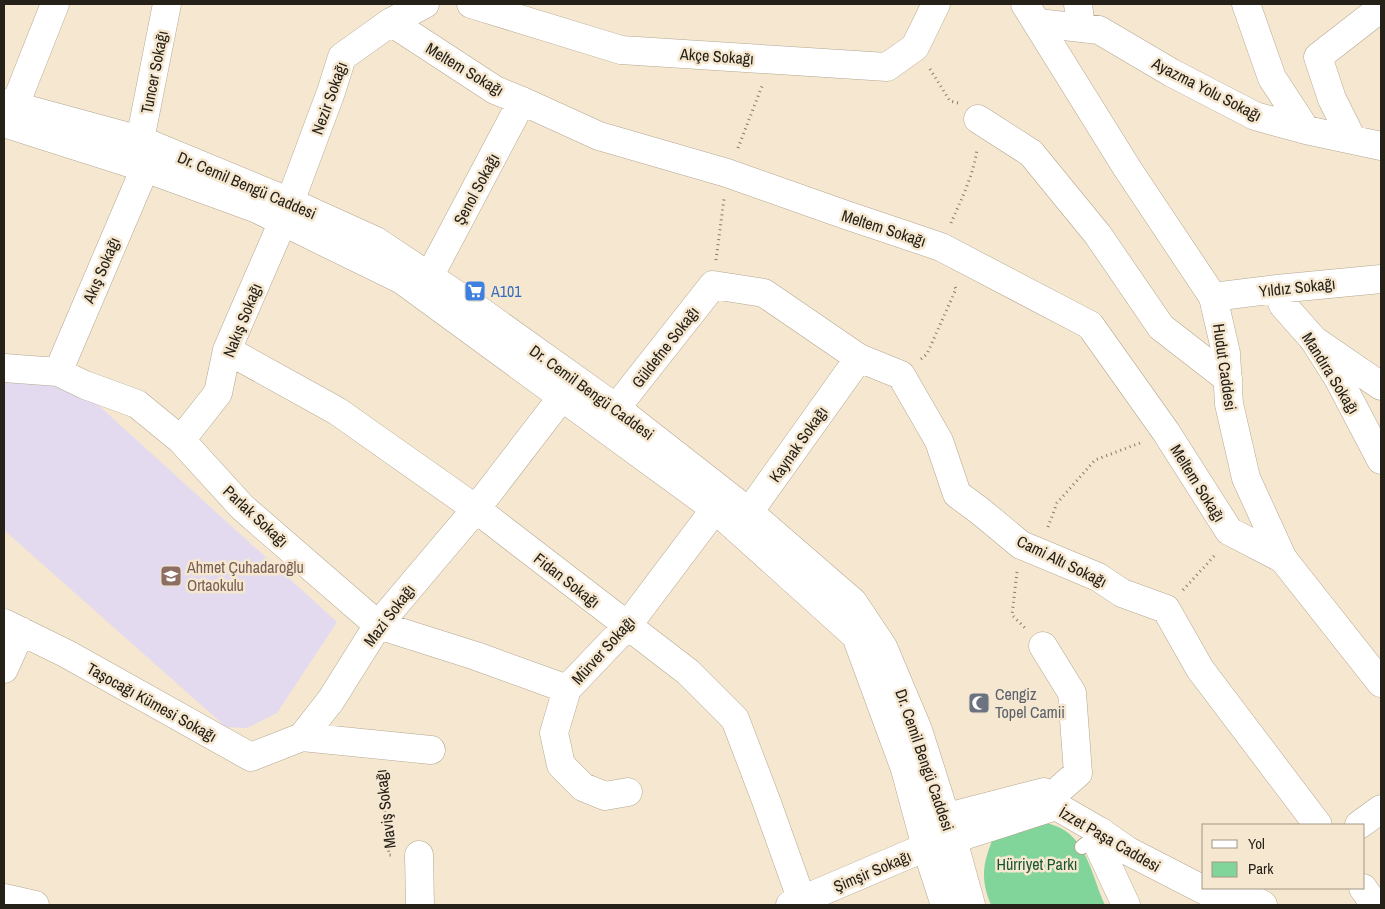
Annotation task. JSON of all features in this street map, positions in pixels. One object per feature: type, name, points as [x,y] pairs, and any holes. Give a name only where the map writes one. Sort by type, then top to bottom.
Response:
[{"type":"street","points":[[7,118],[55,4]]},
{"type":"street","name":"Tuncer Sokağı","points":[[140,140],[168,4]]},
{"type":"street","name":"Nezir Sokağı","points":[[287,212],[342,57],[391,22],[425,4]]},
{"type":"street","name":"Akçe Sokağı","points":[[471,4],[621,50],[887,67],[916,47]]},
{"type":"street","points":[[916,47],[936,4]]},
{"type":"street","points":[[1246,4],[1272,78],[1306,130]]},
{"type":"street","points":[[1352,139],[1332,99],[1318,57],[1381,8]]},
{"type":"street","name":"Ayazma Yolu Sokağı","points":[[1031,13],[1080,16],[1172,73],[1255,116],[1306,130],[1381,146]]},
{"type":"street","name":"Hudut Caddesi","points":[[1031,13],[1127,168],[1214,297],[1226,353],[1229,404],[1246,478],[1283,559],[1381,683]]},
{"type":"street","name":"Meltem Sokağı","points":[[391,22],[495,90],[522,100],[599,136],[728,174],[941,247],[1090,325],[1166,432],[1228,531],[1283,559]]},
{"type":"street","name":"Şenol Sokağı","points":[[429,277],[522,100]]},
{"type":"street","name":"Dr. Cemil Bengü Caddesi","points":[[7,118],[140,140],[287,212],[402,280],[715,509],[744,521]]},
{"type":"street","name":"Dr. Cemil Bengü Caddesi","points":[[7,118],[255,208],[287,212],[376,241],[616,408],[744,521],[856,636],[905,769],[967,893]]},
{"type":"street","points":[[978,120],[1031,153],[1098,235],[1161,327],[1228,378]]},
{"type":"street","name":"Akış Sokağı","points":[[58,372],[145,168]]},
{"type":"street","name":"Nakış Sokağı","points":[[180,440],[218,393],[227,350],[287,212]]},
{"type":"street","name":"Yıldız Sokağı","points":[[1214,297],[1277,288],[1381,279]]},
{"type":"street","name":"Güldefne Sokağı","points":[[616,408],[713,285],[764,293],[859,358]]},
{"type":"street","name":"Mandıra Sokağı","points":[[1277,288],[1283,305],[1314,340],[1338,378],[1381,460]]},
{"type":"street","points":[[1314,340],[1381,386]]},
{"type":"street","name":"Fidan Sokağı","points":[[227,350],[336,411],[476,509],[688,672],[735,719],[767,803],[796,903]]},
{"type":"street","points":[[859,358],[901,375]]},
{"type":"street","name":"Kaynak Sokağı","points":[[744,521],[859,358]]},
{"type":"street","name":"Parlak Sokağı","points":[[4,368],[58,372],[85,385],[137,404],[180,440],[242,506],[378,625],[476,656],[567,689]]},
{"type":"street","name":"Cami Altı Sokağı","points":[[901,375],[939,441],[957,494],[1030,548],[1098,577],[1122,593],[1166,609]]},
{"type":"street","name":"Mazi Sokağı","points":[[302,736],[331,700],[378,625],[476,509],[562,398]]},
{"type":"street","name":"Mürver Sokağı","points":[[628,792],[605,796],[583,788],[561,765],[554,733],[567,689],[627,626],[715,509]]},
{"type":"street","points":[[1166,609],[1200,669],[1317,824]]},
{"type":"street","points":[[4,669],[12,627]]},
{"type":"street","name":"Taşocağı Kümesi Sokağı","points":[[12,627],[67,654],[252,757],[302,736]]},
{"type":"street","name":"İzzet Paşa Caddesi","points":[[936,832],[1059,797],[1078,773],[1072,693],[1043,646]]},
{"type":"street","points":[[302,736],[431,750]]},
{"type":"street","name":"İzzet Paşa Caddesi","points":[[1059,797],[1096,841],[1128,851],[1233,905]]},
{"type":"street","points":[[1360,824],[1381,809]]},
{"type":"street","name":"Dr. Cemil Bengü Caddesi","points":[[936,832],[945,905]]},
{"type":"street","name":"Şimşir Sokağı","points":[[796,903],[936,832]]},
{"type":"street","name":"İzzet Paşa Caddesi","points":[[1096,841],[1131,835],[1202,871]]},
{"type":"street","points":[[1096,841],[1126,905]]},
{"type":"street","name":"Maviş Sokağı","points":[[419,856],[420,905]]},
{"type":"street","points":[[1235,889],[1263,905]]},
{"type":"street","points":[[1364,889],[1375,905]]},
{"type":"street","points":[[4,898],[35,905]]},
{"type":"lane","points":[[967,893],[976,880],[982,905]]},
{"type":"path","points":[[901,375],[927,354],[956,289],[941,247],[965,191],[976,157],[978,120],[966,105],[950,101],[916,47]]},
{"type":"path","points":[[1043,646],[1012,615],[1030,548],[1057,503],[1094,460],[1166,432]]},
{"type":"path","points":[[1166,609],[1216,554],[1228,531]]},
{"type":"path","name":"Maviş Sokağı","points":[[378,745],[389,855],[419,856]]},
{"type":"shaded area","name":"Ahmet Çuhadaroğlu Ortaokulu","points":[[4,381],[75,384],[337,622],[277,713],[247,728],[226,727],[4,530]]},
{"type":"green space","name":"Hürriyet Parkı","points":[[1038,823],[1053,825],[1064,830],[1074,838],[1087,859],[1105,905],[991,905],[984,881],[984,873],[986,858],[992,841]]},
{"type":"place","name":"A101","points":[[475,291]]},
{"type":"place","name":"Ahmet Çuhadaroğlu Ortaokulu","points":[[171,576]]},
{"type":"place","name":"Cengiz Topel Camii","points":[[979,703]]}]
